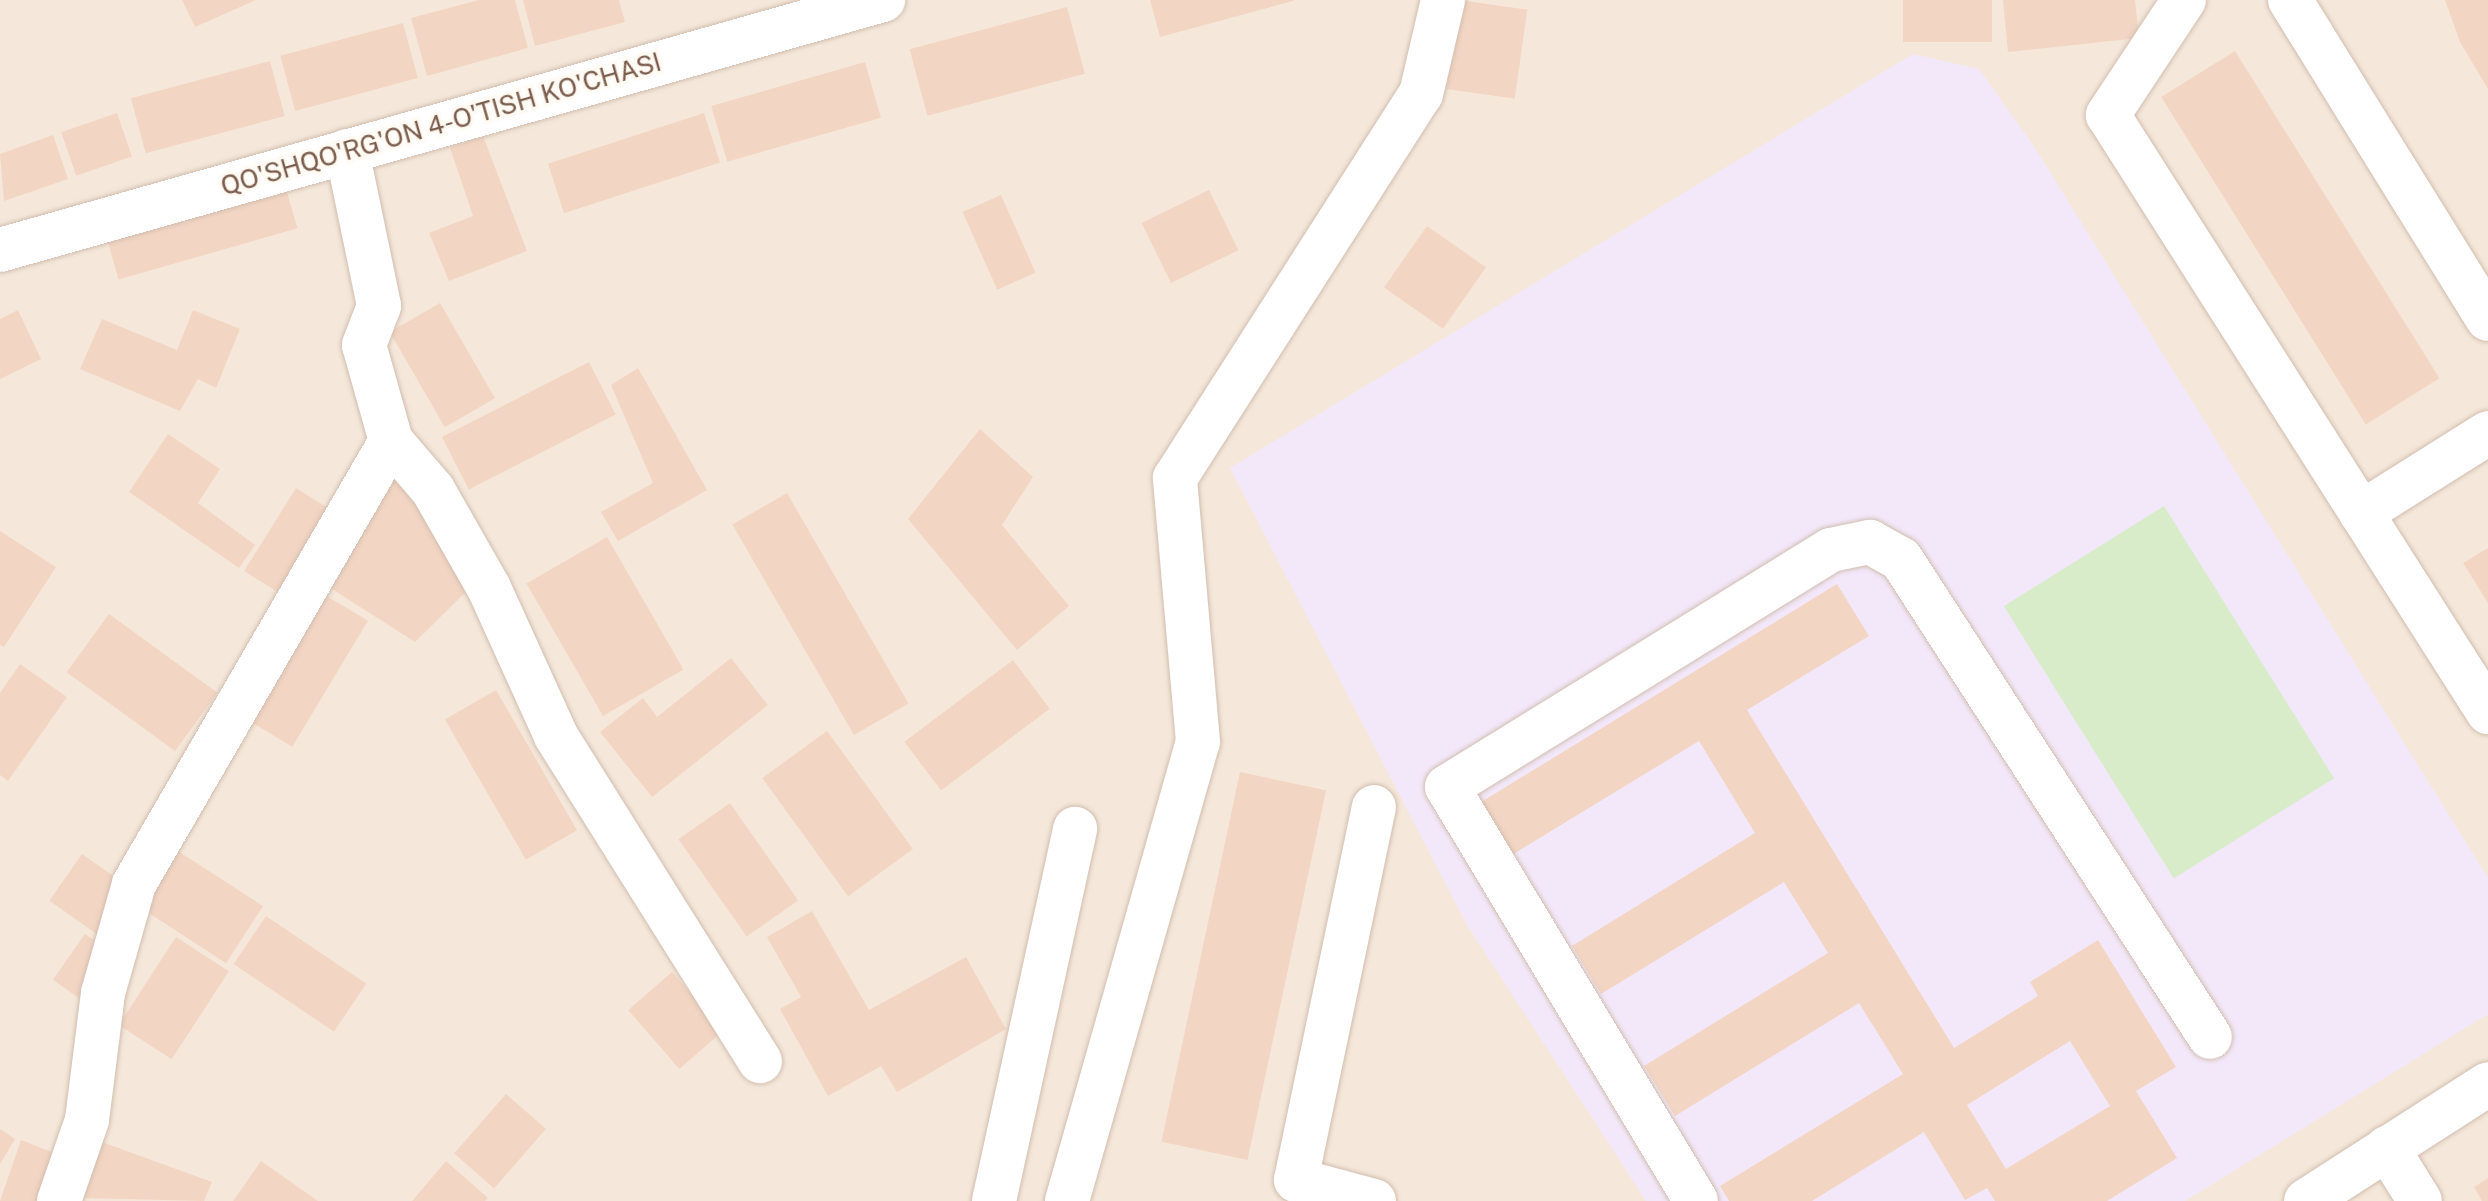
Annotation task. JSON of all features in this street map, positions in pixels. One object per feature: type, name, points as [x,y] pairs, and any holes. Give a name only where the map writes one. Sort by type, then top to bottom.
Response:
[{"type":"street","name":"QO'SHQO'RG'ON 4-O'TISH KO'CHASI","points":[[0,250],[883,0]]},
{"type":"street","points":[[1067,1201],[1198,742],[1175,478],[1421,94],[1443,0]]},
{"type":"street","points":[[2184,0],[2108,115],[2488,712]]},
{"type":"street","points":[[2290,0],[2488,319]]},
{"type":"street","points":[[347,151],[379,306],[364,345],[391,441],[433,490],[489,588],[564,749],[760,1061]]},
{"type":"street","points":[[2361,513],[2488,433]]},
{"type":"street","points":[[59,1201],[87,1120],[103,993],[134,884],[391,441]]},
{"type":"street","points":[[1696,1201],[1447,787],[1831,550],[1870,542],[1901,559],[2210,1037]]},
{"type":"street","points":[[1374,807],[1296,1180],[1374,1201]]},
{"type":"street","points":[[994,1201],[1075,829]]},
{"type":"street","points":[[2306,1201],[2488,1084]]},
{"type":"street","points":[[2387,1148],[2420,1201]]},
{"type":"shaded area","points":[[0,0],[2488,0],[2488,1201],[0,1201]]},
{"type":"shaded area","points":[[1913,54],[1979,69],[2035,148],[2488,878],[2488,1014],[2185,1201],[1646,1201],[1467,925],[1230,468]]},
{"type":"green space","points":[[2164,506],[2334,778],[2174,878],[2004,606]]},
{"type":"building","points":[[182,0],[256,0],[195,27]]},
{"type":"building","points":[[479,0],[515,0],[528,48],[427,76],[411,18]]},
{"type":"building","points":[[523,0],[619,0],[625,22],[535,46]]},
{"type":"building","points":[[1150,0],[1293,0],[1293,1],[1160,37]]},
{"type":"building","points":[[1459,0],[1527,10],[1515,99],[1446,89]]},
{"type":"building","points":[[1903,0],[1992,0],[1992,42],[1903,42]]},
{"type":"building","points":[[2003,0],[2135,0],[2139,38],[2008,52]]},
{"type":"building","points":[[2445,0],[2488,0],[2488,89],[2460,42]]},
{"type":"building","points":[[1067,7],[1085,74],[927,116],[910,49]]},
{"type":"building","points":[[403,23],[418,78],[295,111],[280,56]]},
{"type":"building","points":[[2235,51],[2440,378],[2366,424],[2161,97]]},
{"type":"building","points":[[270,61],[285,116],[146,153],[131,98]]},
{"type":"building","points":[[865,62],[881,118],[727,162],[711,106]]},
{"type":"building","points":[[117,113],[132,156],[76,176],[61,132]]},
{"type":"building","points":[[704,113],[720,162],[564,213],[548,164]]},
{"type":"building","points":[[53,135],[68,179],[4,201],[0,154]]},
{"type":"building","points":[[483,136],[527,251],[449,281],[429,233],[473,216],[450,148]]},
{"type":"building","points":[[285,185],[297,228],[119,280],[106,236]]},
{"type":"building","points":[[1209,190],[1238,250],[1171,283],[1142,223]]},
{"type":"building","points":[[1001,195],[1036,273],[997,290],[963,212]]},
{"type":"building","points":[[1427,226],[1486,267],[1443,329],[1384,287]]},
{"type":"building","points":[[440,303],[495,398],[445,427],[390,332]]},
{"type":"building","points":[[18,310],[41,359],[0,379],[0,319]]},
{"type":"building","points":[[193,310],[240,329],[216,388],[198,379],[180,411],[80,369],[102,319],[177,350]]},
{"type":"building","points":[[589,362],[616,415],[469,489],[442,437]]},
{"type":"building","points":[[638,368],[707,490],[618,541],[601,512],[653,483],[611,385]]},
{"type":"building","points":[[980,429],[1033,477],[1002,525],[1069,606],[1017,650],[908,519]]},
{"type":"building","points":[[168,434],[220,469],[198,503],[255,545],[239,568],[129,492]]},
{"type":"building","points":[[393,472],[474,584],[415,642],[321,582]]},
{"type":"building","points":[[296,488],[342,517],[290,600],[244,571]]},
{"type":"building","points":[[787,493],[908,703],[854,735],[732,524]]},
{"type":"building","points":[[0,531],[56,567],[4,647],[0,645]]},
{"type":"building","points":[[607,537],[684,670],[603,716],[526,584]]},
{"type":"building","points":[[2488,548],[2488,603],[2463,563]]},
{"type":"building","points":[[1837,584],[1869,636],[1747,710],[1954,1048],[2038,996],[2030,982],[2098,940],[2176,1067],[2136,1091],[2177,1158],[2107,1201],[1995,1201],[1987,1188],[1965,1200],[1924,1132],[1812,1201],[1729,1201],[1720,1186],[1903,1074],[1859,1003],[1675,1116],[1644,1066],[1828,953],[1784,882],[1601,994],[1572,946],[1755,833],[1699,741],[1510,856],[1478,804]],"holes":[[[2070,1041],[2110,1106],[2006,1169],[1967,1105]]]},
{"type":"building","points":[[320,592],[368,621],[292,747],[244,718]]},
{"type":"building","points":[[109,614],[217,693],[175,751],[67,672]]},
{"type":"building","points":[[731,658],[768,705],[652,797],[600,732],[643,698],[657,717]]},
{"type":"building","points":[[1013,660],[1050,709],[941,791],[904,742]]},
{"type":"building","points":[[20,664],[67,697],[8,781],[0,775],[0,693]]},
{"type":"building","points":[[496,690],[577,830],[526,860],[445,720]]},
{"type":"building","points":[[827,731],[913,849],[848,896],[762,778]]},
{"type":"building","points":[[1240,772],[1326,790],[1247,1160],[1161,1142]]},
{"type":"building","points":[[730,803],[798,900],[747,937],[678,839]]},
{"type":"building","points":[[175,849],[263,906],[226,963],[138,906]]},
{"type":"building","points":[[82,854],[132,889],[99,936],[49,901]]},
{"type":"building","points":[[812,911],[869,1010],[966,957],[1006,1029],[897,1092],[881,1066],[828,1096],[780,1009],[801,997],[767,937]]},
{"type":"building","points":[[266,916],[366,984],[334,1032],[234,964]]},
{"type":"building","points":[[85,934],[111,952],[79,998],[53,980]]},
{"type":"building","points":[[176,937],[229,971],[172,1059],[119,1025]]},
{"type":"building","points":[[672,972],[723,1031],[679,1069],[628,1010]]},
{"type":"building","points":[[506,1094],[546,1129],[494,1188],[454,1154]]},
{"type":"building","points":[[0,1129],[15,1139],[0,1164]]},
{"type":"building","points":[[21,1140],[67,1158],[50,1201],[0,1201]]},
{"type":"building","points":[[102,1142],[212,1182],[204,1201],[82,1198]]},
{"type":"building","points":[[261,1161],[318,1201],[233,1201]]},
{"type":"building","points":[[446,1161],[488,1198],[485,1201],[412,1201]]},
{"type":"building","points":[[2488,1178],[2488,1201],[2482,1201],[2474,1187]]}]
